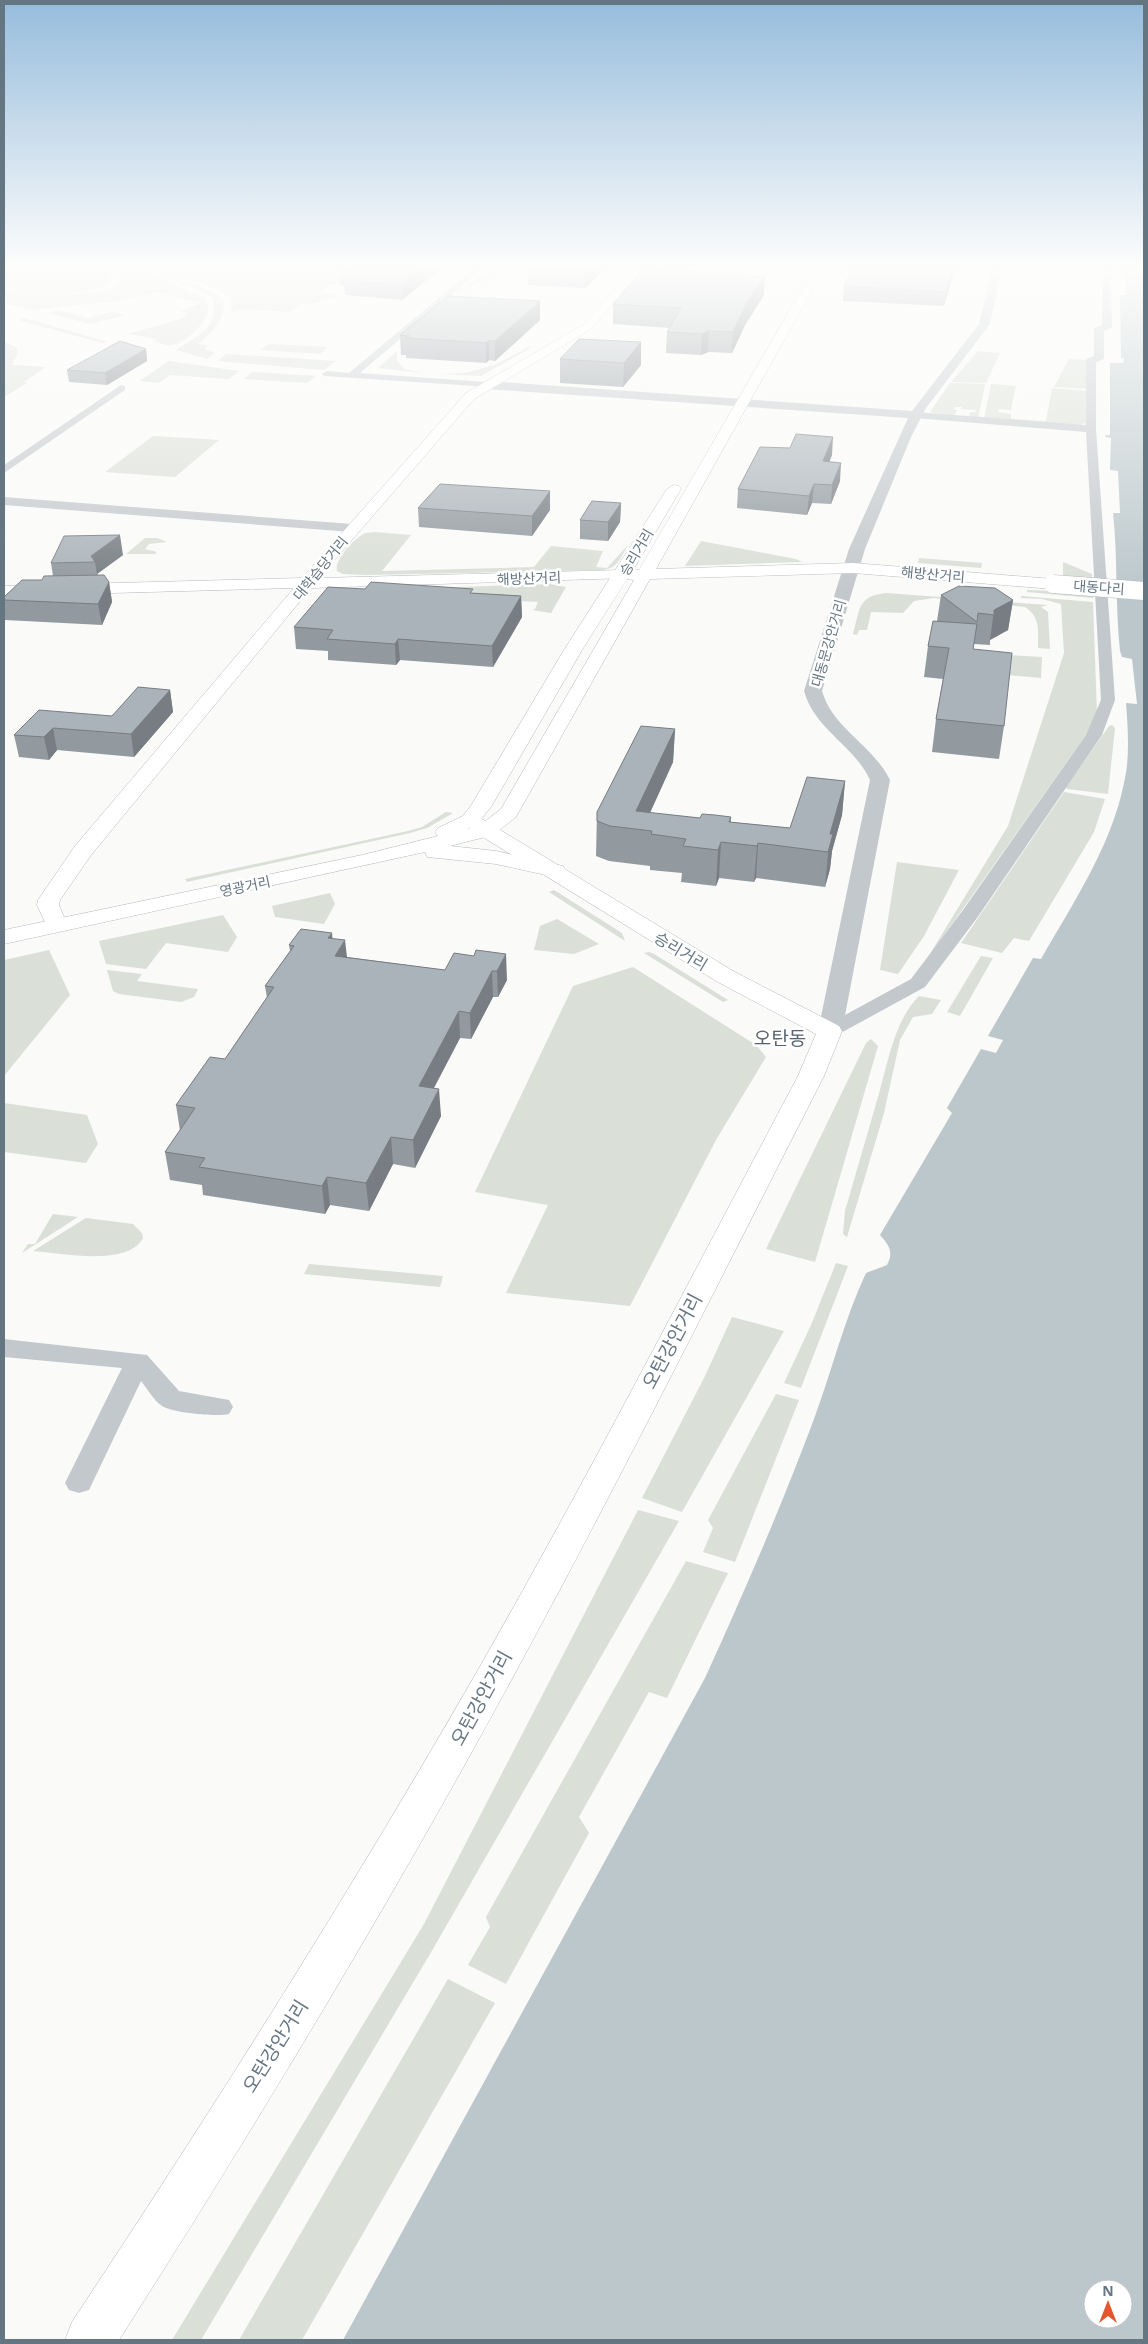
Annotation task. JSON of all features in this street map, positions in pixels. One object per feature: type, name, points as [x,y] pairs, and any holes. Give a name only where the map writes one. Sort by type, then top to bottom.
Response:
[{"type":"main road","name":"대학습당거리","points":[[53,916],[48,905],[49,900],[83,851],[329,555],[470,396],[504,374]]},
{"type":"main road","name":"승리거리","points":[[478,825],[510,813],[759,374]]},
{"type":"main road","points":[[716,418],[728,397]]},
{"type":"main road","name":"승리거리","points":[[478,825],[481,807],[573,650],[622,575],[681,478]]},
{"type":"main road","points":[[329,555],[327,566],[331,572],[349,578],[381,582]]},
{"type":"main road","name":"해방산거리","points":[[4,592],[305,585],[853,568],[1053,584]]},
{"type":"main road","name":"대동다리","points":[[1053,584],[1144,591]]},
{"type":"main road","name":"승리거리","points":[[478,825],[555,871],[653,935],[753,994],[830,1032]]},
{"type":"main road","name":"영광거리","points":[[4,937],[362,861],[478,825]]},
{"type":"main road","name":"영광거리","points":[[4,927],[478,825]]},
{"type":"main road","points":[[362,861],[412,853],[466,852],[502,858],[555,871]]},
{"type":"main road","name":"오탄강안거리","points":[[90,2340],[157,2238],[342,1938],[450,1753],[573,1531],[811,1076],[830,1032]]},
{"type":"street","points":[[337,374],[486,385],[728,397],[743,403],[1090,429]]},
{"type":"street","name":"대동문강안거리","points":[[830,1032],[880,780],[874,767],[822,713],[814,698],[814,691],[844,588],[853,568],[857,549],[914,416],[946,374]]},
{"type":"street","points":[[830,1032],[918,983],[970,914],[1094,735],[1108,700],[1106,626],[1090,429],[1092,374]]},
{"type":"street","points":[[4,470],[121,388]]},
{"type":"street","points":[[4,501],[352,528]]},
{"type":"street","points":[[4,1348],[138,1361],[171,1399],[220,1407]]},
{"type":"street","points":[[79,1483],[138,1361]]},
{"type":"shaded area","points":[[4,374],[35,374],[24,382],[27,383],[4,397]]},
{"type":"shaded area","points":[[149,374],[235,374],[229,379],[170,375],[159,383],[139,381]]},
{"type":"shaded area","points":[[250,374],[316,376],[307,383],[243,379]]},
{"type":"shaded area","points":[[448,374],[484,374],[481,376]]},
{"type":"shaded area","points":[[958,374],[990,374],[986,383],[951,382]]},
{"type":"shaded area","points":[[1061,374],[1089,374],[1088,389],[1054,387]]},
{"type":"shaded area","points":[[1110,374],[1144,374],[1144,2340],[343,2340],[705,1678],[789,1485],[858,1291],[866,1273],[887,1265],[889,1260],[890,1249],[880,1235],[952,1113],[947,1108],[981,1049],[996,1053],[1003,1040],[988,1036],[1033,958],[1041,959],[1090,874],[1110,830],[1126,773],[1128,743],[1126,703],[1137,704],[1132,659],[1122,657],[1120,651],[1113,513],[1120,513],[1118,471],[1110,470],[1111,438],[1105,435],[1110,435]]},
{"type":"shaded area","points":[[950,383],[985,384],[978,419],[969,416],[970,412],[975,412],[976,410],[961,409],[962,407],[955,407],[954,410],[957,410],[954,417],[930,412]]},
{"type":"shaded area","points":[[991,384],[1016,386],[1011,410],[999,409],[998,412],[1011,414],[1011,419],[1046,421],[1052,388],[1087,391],[1086,423],[1078,425],[984,419]]},
{"type":"shaded area","points":[[153,436],[219,440],[175,477],[105,472]]},
{"type":"shaded area","points":[[374,532],[411,535],[382,571],[534,567],[551,546],[603,551],[596,567],[607,568],[628,545],[616,564],[603,570],[366,575],[343,574],[337,571],[338,561],[349,546],[363,534]]},
{"type":"shaded area","points":[[145,538],[157,538],[167,542],[149,544],[145,549],[157,552],[155,554],[126,554]]},
{"type":"shaded area","points":[[701,541],[796,559],[802,562],[685,566]]},
{"type":"shaded area","points":[[919,558],[982,563],[981,568],[918,563]]},
{"type":"shaded area","points":[[1063,562],[1092,574],[1093,598],[1027,592],[1027,590],[1057,591],[1067,581],[1063,575]]},
{"type":"shaded area","points":[[550,584],[566,587],[551,613],[532,610],[535,609],[538,602],[342,591]]},
{"type":"shaded area","points":[[886,593],[1048,605],[1041,607],[1048,612],[1050,649],[1038,648],[1038,625],[1034,615],[1025,607],[934,598],[914,601],[903,613],[871,612],[867,630],[859,630],[857,635],[853,634],[859,611],[865,601],[870,597]]},
{"type":"shaded area","points":[[1021,596],[1093,602],[1097,714],[1086,735],[925,962],[1008,826],[1064,653],[1061,604],[1042,599],[1021,598]]},
{"type":"shaded area","points":[[1009,655],[1042,657],[1041,678],[1007,675]]},
{"type":"shaded area","points":[[1112,725],[1115,728],[1108,794],[1067,789],[1066,787],[1109,726]]},
{"type":"shaded area","points":[[1064,792],[1105,799],[1094,832],[1029,941],[1014,938],[1002,953],[961,943]]},
{"type":"shaded area","points":[[446,812],[453,813],[427,828],[410,833],[187,882],[185,879],[408,831],[422,827]]},
{"type":"shaded area","points":[[897,862],[959,870],[924,936],[898,974],[880,970]]},
{"type":"shaded area","points":[[554,890],[622,933],[625,941],[549,892]]},
{"type":"shaded area","points":[[330,893],[335,904],[324,924],[275,917],[272,906]]},
{"type":"shaded area","points":[[223,915],[237,937],[228,952],[166,943],[146,969],[106,964],[99,941]]},
{"type":"shaded area","points":[[557,919],[599,944],[574,954],[534,950],[540,926]]},
{"type":"shaded area","points":[[49,950],[70,995],[4,1076],[4,960]]},
{"type":"shaded area","points":[[649,952],[728,1000],[723,1002],[644,953]]},
{"type":"shaded area","points":[[981,956],[993,958],[960,1016],[947,1012]]},
{"type":"shaded area","points":[[633,967],[756,1045],[766,1057],[716,1140],[630,1306],[506,1293],[548,1205],[475,1192],[573,986]]},
{"type":"shaded area","points":[[107,970],[142,974],[137,981],[198,989],[194,997],[181,1002],[119,994],[113,991]]},
{"type":"shaded area","points":[[919,996],[941,1000],[932,1014],[913,1017],[900,1040],[884,1113],[847,1237],[843,1234],[845,1211],[893,1043],[903,1018]]},
{"type":"shaded area","points":[[871,1039],[878,1046],[815,1262],[766,1249],[866,1043]]},
{"type":"shaded area","points":[[4,1103],[87,1115],[98,1144],[86,1163],[4,1152]]},
{"type":"shaded area","points":[[53,1214],[78,1217],[22,1253],[28,1244],[35,1244]]},
{"type":"shaded area","points":[[86,1218],[133,1224],[142,1233],[143,1238],[135,1247],[123,1253],[109,1255],[93,1256],[33,1251]]},
{"type":"shaded area","points":[[836,1263],[848,1266],[801,1388],[784,1383],[811,1325]]},
{"type":"shaded area","points":[[309,1264],[443,1276],[440,1287],[304,1274]]},
{"type":"shaded area","points":[[732,1317],[784,1331],[682,1512],[642,1498],[705,1376]]},
{"type":"shaded area","points":[[776,1394],[799,1400],[735,1562],[703,1552],[713,1528],[708,1520]]},
{"type":"shaded area","points":[[638,1510],[679,1521],[430,1954],[201,2340],[172,2340],[424,1924]]},
{"type":"shaded area","points":[[686,1561],[728,1573],[667,1698],[649,1692],[579,1817],[589,1833],[506,1984],[468,1965],[490,1927],[486,1917]]},
{"type":"shaded area","points":[[448,1979],[495,2003],[302,2340],[239,2340]]},
{"type":"building","points":[[796,434],[833,437],[823,461],[841,463],[832,485],[814,484],[809,496],[738,489],[760,447],[790,448]]},
{"type":"building","points":[[440,484],[550,491],[532,516],[418,508]]},
{"type":"building","points":[[592,501],[621,503],[608,522],[580,520]]},
{"type":"building","points":[[120,535],[91,556],[95,562],[51,563],[64,536]]},
{"type":"building","points":[[104,575],[109,582],[98,604],[4,600],[4,597],[22,580],[42,580],[44,576]]},
{"type":"building","points":[[371,582],[473,589],[470,593],[521,596],[492,646],[398,639],[395,644],[327,639],[333,630],[294,627],[328,587],[365,589]]},
{"type":"building","points":[[959,586],[995,588],[1013,600],[994,610],[994,615],[978,613],[977,622],[941,595]]},
{"type":"building","points":[[933,621],[977,624],[973,649],[1012,653],[1004,726],[936,719],[949,648],[928,646]]},
{"type":"building","points":[[138,687],[170,690],[131,734],[53,728],[44,737],[14,735],[39,710],[112,716]]},
{"type":"building","points":[[641,726],[675,729],[636,811],[700,818],[702,814],[715,815],[731,817],[729,822],[790,828],[807,777],[845,781],[830,834],[833,834],[828,852],[758,843],[757,846],[721,842],[718,850],[683,846],[686,839],[651,834],[652,831],[610,826],[597,821],[597,812]]},
{"type":"building","points":[[301,929],[332,933],[328,938],[345,940],[335,956],[445,970],[454,953],[474,956],[476,950],[506,954],[497,971],[492,971],[470,1013],[459,1011],[419,1086],[439,1089],[413,1140],[391,1137],[366,1183],[327,1177],[322,1186],[199,1167],[205,1158],[165,1152],[195,1108],[176,1105],[210,1057],[225,1059],[274,987],[265,986],[294,946],[289,945]]},
{"type":"district","name":"오탄동","points":[[780,1038]]}]
